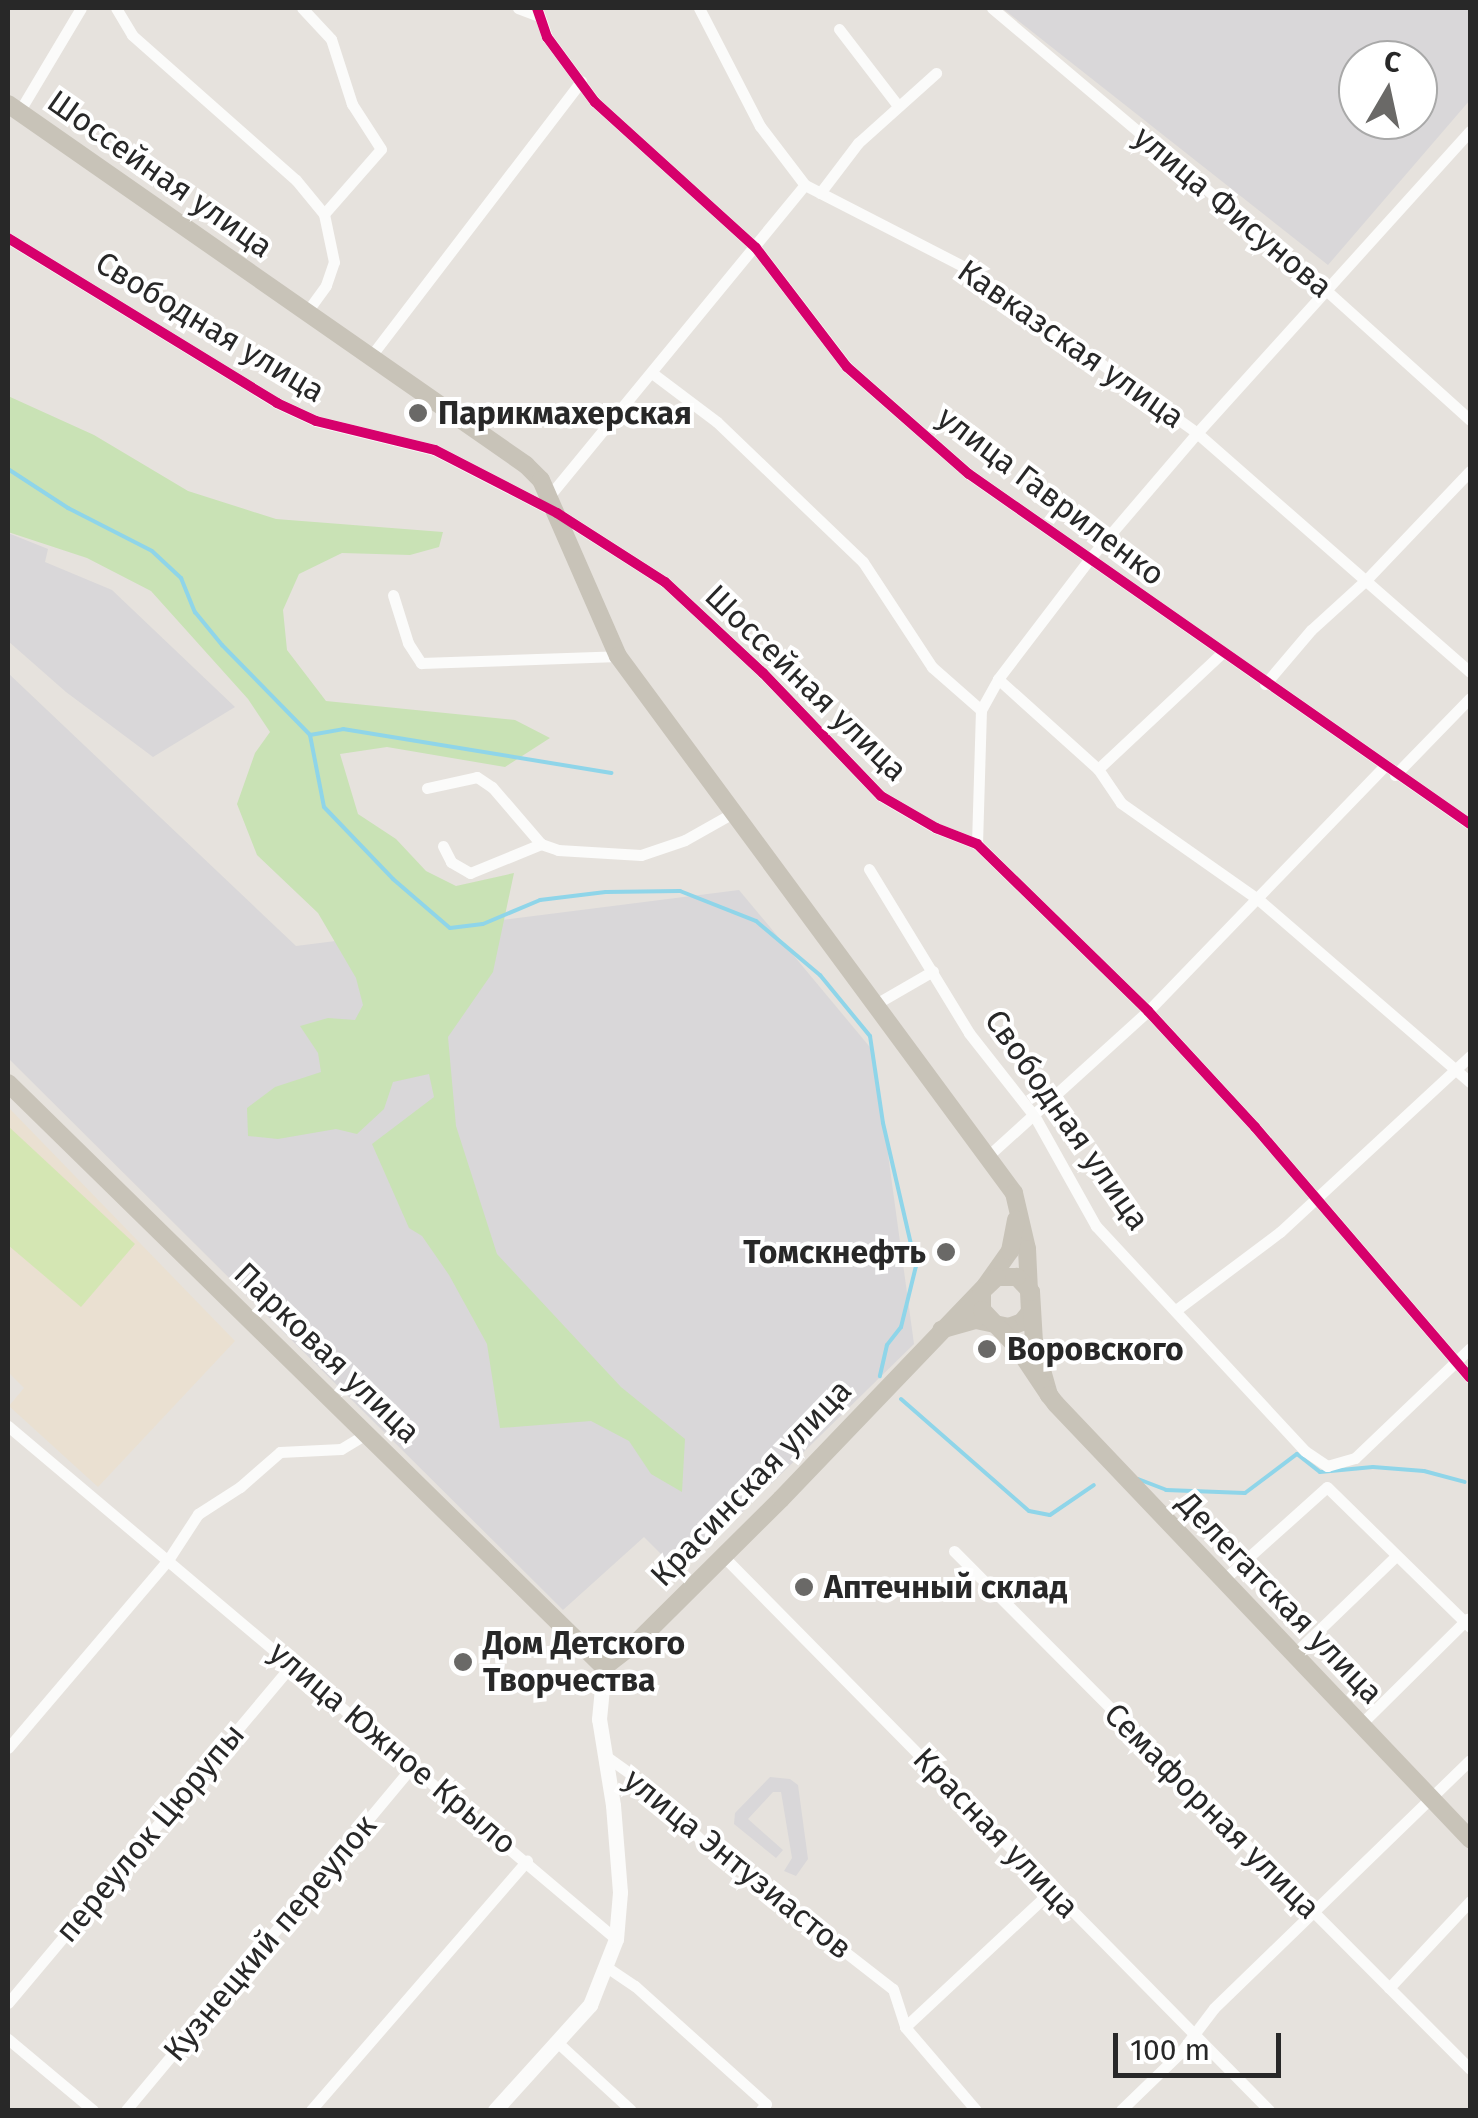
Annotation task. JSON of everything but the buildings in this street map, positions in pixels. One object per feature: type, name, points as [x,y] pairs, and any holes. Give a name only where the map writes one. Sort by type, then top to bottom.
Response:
[{"type":"main road","name":"Шоссейная улица","points":[[13,108],[526,465],[554,504]]},
{"type":"main road","points":[[554,504],[618,656],[1014,1194]]},
{"type":"main road","name":"Парковая улица","points":[[8,1082],[604,1667]]},
{"type":"main road","name":"Красинская улица","points":[[604,1667],[639,1640],[723,1556],[986,1284],[1013,1240],[1014,1194]]},
{"type":"main road","name":"Делегатская улица","points":[[1014,1194],[1027,1249],[1034,1342],[1049,1396]]},
{"type":"main road","points":[[941,1330],[966,1320],[996,1324],[1022,1322],[1032,1302],[1027,1285],[1017,1277],[997,1277],[986,1284],[980,1304],[996,1324]]},
{"type":"main road","name":"Делегатская улица","points":[[996,1324],[1017,1347],[1049,1396],[1221,1582],[1470,1840]]},
{"type":"main road","points":[[496,2110],[590,2006],[608,1968],[616,1938],[620,1892],[600,1719],[604,1667]]},
{"type":"street","points":[[13,108],[82,8]]},
{"type":"street","points":[[116,8],[132,36],[296,180],[324,214],[334,262],[326,285],[306,313]]},
{"type":"street","points":[[302,8],[331,39],[352,104],[382,149],[324,214]]},
{"type":"street","name":"улица Гавриленко","points":[[518,8],[538,12],[547,36],[595,102],[756,248],[847,367],[970,474],[1470,824]]},
{"type":"street","name":"Кавказская улица","points":[[700,8],[760,126],[805,185],[974,272],[1197,432],[1470,672]]},
{"type":"street","name":"улица Фисунова","points":[[992,8],[1328,292],[1470,420]]},
{"type":"street","points":[[838,30],[898,106]]},
{"type":"street","points":[[820,193],[858,143],[936,73]]},
{"type":"street","points":[[371,356],[581,81]]},
{"type":"street","points":[[1470,132],[1197,432],[1091,557],[998,679],[981,710],[977,844],[1148,1011],[1255,1127],[1454,1364],[1470,1378]]},
{"type":"street","points":[[554,504],[652,374],[805,185]]},
{"type":"street","name":"Свободная улица","points":[[8,238],[277,403],[316,421],[436,450],[554,504]]},
{"type":"street","points":[[652,374],[743,446],[863,562],[932,667],[981,710]]},
{"type":"street","points":[[1265,684],[1311,630],[1367,579],[1470,471]]},
{"type":"street","name":"Шоссейная улица","points":[[554,504],[665,582],[763,673],[881,796],[936,828],[977,844]]},
{"type":"street","points":[[393,595],[408,642],[420,663],[618,656]]},
{"type":"street","points":[[1098,769],[1222,653]]},
{"type":"street","points":[[998,679],[1098,769],[1121,802],[1259,900],[1465,1068],[1470,1082]]},
{"type":"street","points":[[1396,775],[1470,698]]},
{"type":"street","points":[[989,1155],[1148,1011],[1384,767]]},
{"type":"street","points":[[427,788],[477,776],[492,787],[540,844],[558,850],[641,855],[685,840],[733,813]]},
{"type":"street","points":[[443,846],[451,862],[470,873],[540,844]]},
{"type":"street","name":"Свободная улица","points":[[868,869],[968,1033],[1035,1117],[1096,1226],[1305,1452],[1328,1466],[1356,1458],[1454,1364]]},
{"type":"street","points":[[874,1004],[933,971]]},
{"type":"street","points":[[1176,1310],[1280,1232],[1312,1198],[1465,1068],[1470,1056]]},
{"type":"street","points":[[1454,1364],[1470,1348]]},
{"type":"street","name":"улица Южное Крыло","points":[[8,1426],[616,1938]]},
{"type":"street","points":[[8,1748],[168,1560],[198,1514],[240,1487],[274,1455],[308,1448],[341,1449],[366,1434]]},
{"type":"street","points":[[1221,1582],[1327,1487],[1395,1557],[1468,1622],[1360,1724]]},
{"type":"street","name":"Семафорная улица","points":[[954,1551],[1470,2069]]},
{"type":"street","name":"Красная улица","points":[[723,1556],[1268,2110]]},
{"type":"street","points":[[1292,1656],[1395,1557]]},
{"type":"street","name":"переулок Цюрупы","points":[[8,2003],[292,1664]]},
{"type":"street","name":"улица Энтузиастов","points":[[607,1757],[642,1782],[700,1839],[892,1989],[905,2026],[976,2110]]},
{"type":"street","points":[[1121,2110],[1470,1760]]},
{"type":"street","name":"Кузнецкий переулок","points":[[126,2110],[413,1765]]},
{"type":"street","points":[[311,2110],[527,1861]]},
{"type":"street","points":[[905,2026],[1052,1890]]},
{"type":"street","points":[[1390,1988],[1470,1901]]},
{"type":"street","points":[[608,1968],[635,1986],[764,2108]]},
{"type":"street","points":[[8,2039],[93,2110]]},
{"type":"street","points":[[556,2042],[630,2110]]},
{"type":"shaded area","points":[[1002,8],[1470,8],[1470,100],[1438,137],[1438,40],[1338,40],[1338,140],[1436,140],[1328,265]]},
{"type":"shaded area","points":[[8,533],[48,549],[45,562],[112,590],[235,707],[153,757],[66,692],[8,641]]},
{"type":"shaded area","points":[[8,673],[296,946],[739,890],[874,1052],[914,1344],[680,1573],[644,1537],[563,1610],[8,1058]]},
{"type":"shaded area","points":[[8,1107],[235,1341],[98,1487],[9,1406],[24,1388],[8,1372]]},
{"type":"shaded area","points":[[770,1777],[790,1779],[798,1785],[808,1859],[796,1876],[784,1871],[792,1858],[781,1792],[773,1792],[748,1819],[783,1850],[776,1858],[734,1824],[735,1813]]},
{"type":"green space","points":[[8,396],[94,435],[188,491],[276,519],[443,532],[439,547],[410,555],[342,553],[299,574],[283,610],[287,650],[326,701],[515,720],[550,738],[505,767],[387,747],[340,754],[358,814],[396,839],[426,871],[456,886],[514,873],[493,972],[448,1037],[456,1126],[497,1254],[621,1387],[685,1439],[682,1492],[651,1474],[629,1441],[591,1421],[500,1428],[487,1344],[449,1275],[422,1236],[409,1228],[372,1144],[434,1097],[429,1074],[393,1082],[384,1109],[357,1134],[336,1129],[278,1139],[248,1136],[247,1108],[275,1087],[321,1072],[318,1053],[300,1026],[328,1018],[355,1020],[363,1005],[356,978],[318,913],[257,855],[237,804],[255,753],[270,732],[248,699],[151,591],[87,558],[8,532]]},
{"type":"green space","points":[[8,1126],[135,1244],[81,1307],[8,1245]]},
{"type":"waterway","points":[[8,469],[68,508],[152,551],[181,578],[195,612],[222,645],[310,735],[343,729],[611,773]]},
{"type":"waterway","points":[[310,735],[324,807],[393,879],[450,928],[483,924],[540,900],[606,892],[680,891],[756,921],[820,975],[870,1036],[883,1123],[916,1266],[901,1327],[887,1345],[880,1376]]},
{"type":"waterway","points":[[901,1399],[1029,1511],[1050,1515],[1094,1485]]},
{"type":"waterway","points":[[1138,1479],[1166,1490],[1245,1493],[1297,1454],[1320,1472],[1373,1467],[1424,1471],[1465,1482]]},
{"type":"cycle path","points":[[537,8],[547,37],[595,102],[756,248],[847,367],[969,474],[1470,824]]},
{"type":"cycle path","points":[[8,238],[277,403],[316,421],[435,450],[557,513],[665,582],[763,673],[881,796],[936,828],[977,844],[1148,1011],[1255,1127],[1470,1378]]},
{"type":"place","name":"Парикмахерская","points":[[418,413]]},
{"type":"place","name":"Томскнефть","points":[[946,1252]]},
{"type":"place","name":"Воровского","points":[[987,1349]]},
{"type":"place","name":"Аптечный склад","points":[[804,1587]]},
{"type":"place","name":"Дом Детского Творчества","points":[[463,1662]]}]
